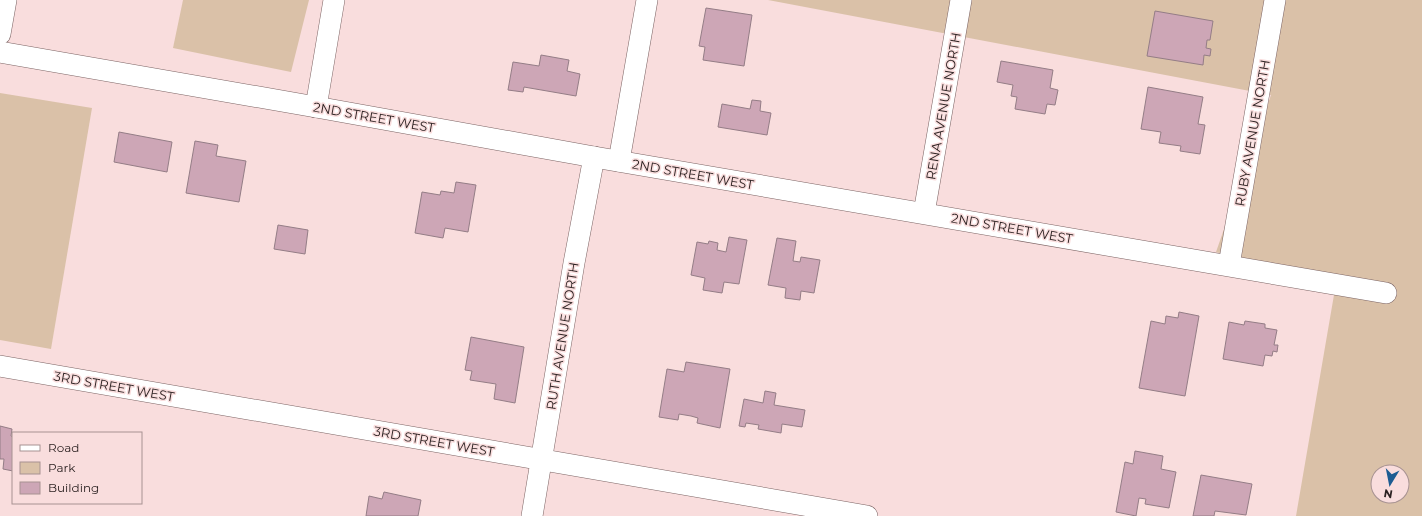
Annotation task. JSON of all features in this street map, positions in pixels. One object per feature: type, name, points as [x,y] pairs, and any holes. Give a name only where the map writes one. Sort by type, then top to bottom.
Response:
[{"type":"street","points":[[0,34],[6,0]]},
{"type":"street","points":[[316,107],[334,0]]},
{"type":"street","points":[[618,161],[647,0]]},
{"type":"street","name":"RENA AVENUE NORTH","points":[[924,213],[961,0]]},
{"type":"street","name":"RUBY AVENUE NORTH","points":[[1229,265],[1275,0]]},
{"type":"street","name":"2ND STREET WEST","points":[[0,52],[594,157],[1386,293]]},
{"type":"street","name":"RUTH AVENUE NORTH","points":[[532,516],[574,263],[594,157]]},
{"type":"street","name":"3RD STREET WEST","points":[[0,366],[867,516]]},
{"type":"green space","points":[[183,0],[309,0],[291,72],[173,48]]},
{"type":"green space","points":[[768,0],[1422,0],[1422,516],[1296,516],[1335,289],[1216,252],[1271,95]]},
{"type":"green space","points":[[0,93],[92,108],[51,349],[0,340]]},
{"type":"building","points":[[706,8],[752,15],[744,66],[703,60],[705,47],[699,46]]},
{"type":"building","points":[[1155,11],[1213,21],[1210,40],[1207,40],[1206,48],[1211,49],[1210,56],[1204,55],[1203,65],[1147,56]]},
{"type":"building","points":[[541,55],[569,60],[567,71],[580,74],[576,96],[524,87],[523,92],[508,90],[513,62],[539,66]]},
{"type":"building","points":[[1001,61],[1053,70],[1050,88],[1058,90],[1055,105],[1047,104],[1045,114],[1015,109],[1017,97],[1011,96],[1013,85],[997,82]]},
{"type":"building","points":[[1148,87],[1203,97],[1198,124],[1205,125],[1200,154],[1180,151],[1181,146],[1159,143],[1161,132],[1141,129]]},
{"type":"building","points":[[752,100],[761,101],[760,111],[771,113],[767,135],[718,127],[722,104],[750,109]]},
{"type":"building","points":[[119,132],[172,142],[167,172],[114,162]]},
{"type":"building","points":[[195,141],[218,145],[216,156],[246,161],[239,202],[186,193]]},
{"type":"building","points":[[456,182],[476,185],[468,232],[445,228],[443,238],[415,233],[422,192],[440,195],[441,191],[454,193]]},
{"type":"building","points":[[278,225],[308,230],[305,254],[274,249]]},
{"type":"building","points":[[729,237],[747,240],[739,284],[724,282],[722,293],[703,290],[705,278],[691,275],[697,242],[708,244],[709,241],[718,243],[717,250],[726,252]]},
{"type":"building","points":[[777,238],[796,241],[793,261],[800,262],[801,257],[820,260],[814,293],[801,291],[800,300],[785,298],[786,288],[768,285]]},
{"type":"building","points":[[1179,312],[1199,316],[1185,396],[1139,388],[1151,321],[1165,324],[1166,316],[1178,318]]},
{"type":"building","points":[[1245,321],[1265,324],[1265,328],[1277,330],[1274,345],[1278,345],[1277,352],[1273,351],[1272,356],[1265,355],[1263,366],[1223,359],[1229,322],[1244,325]]},
{"type":"building","points":[[471,337],[524,347],[515,403],[494,399],[496,384],[470,380],[472,371],[465,370]]},
{"type":"building","points":[[686,362],[730,369],[720,428],[697,423],[698,418],[691,416],[679,414],[678,420],[659,417],[667,369],[684,372]]},
{"type":"building","points":[[765,391],[776,393],[774,405],[805,410],[802,427],[782,424],[781,433],[758,429],[759,425],[746,423],[745,427],[739,426],[744,399],[763,403]]},
{"type":"building","points":[[0,426],[12,429],[12,471],[3,469],[4,459],[0,459]]},
{"type":"building","points":[[1135,451],[1163,456],[1161,469],[1176,472],[1169,508],[1145,504],[1146,499],[1139,498],[1136,516],[1116,512],[1125,462],[1133,464]]},
{"type":"building","points":[[1201,475],[1252,484],[1246,515],[1215,511],[1214,516],[1193,516]]},
{"type":"building","points":[[384,492],[421,500],[418,516],[366,516],[369,496],[382,499]]}]
